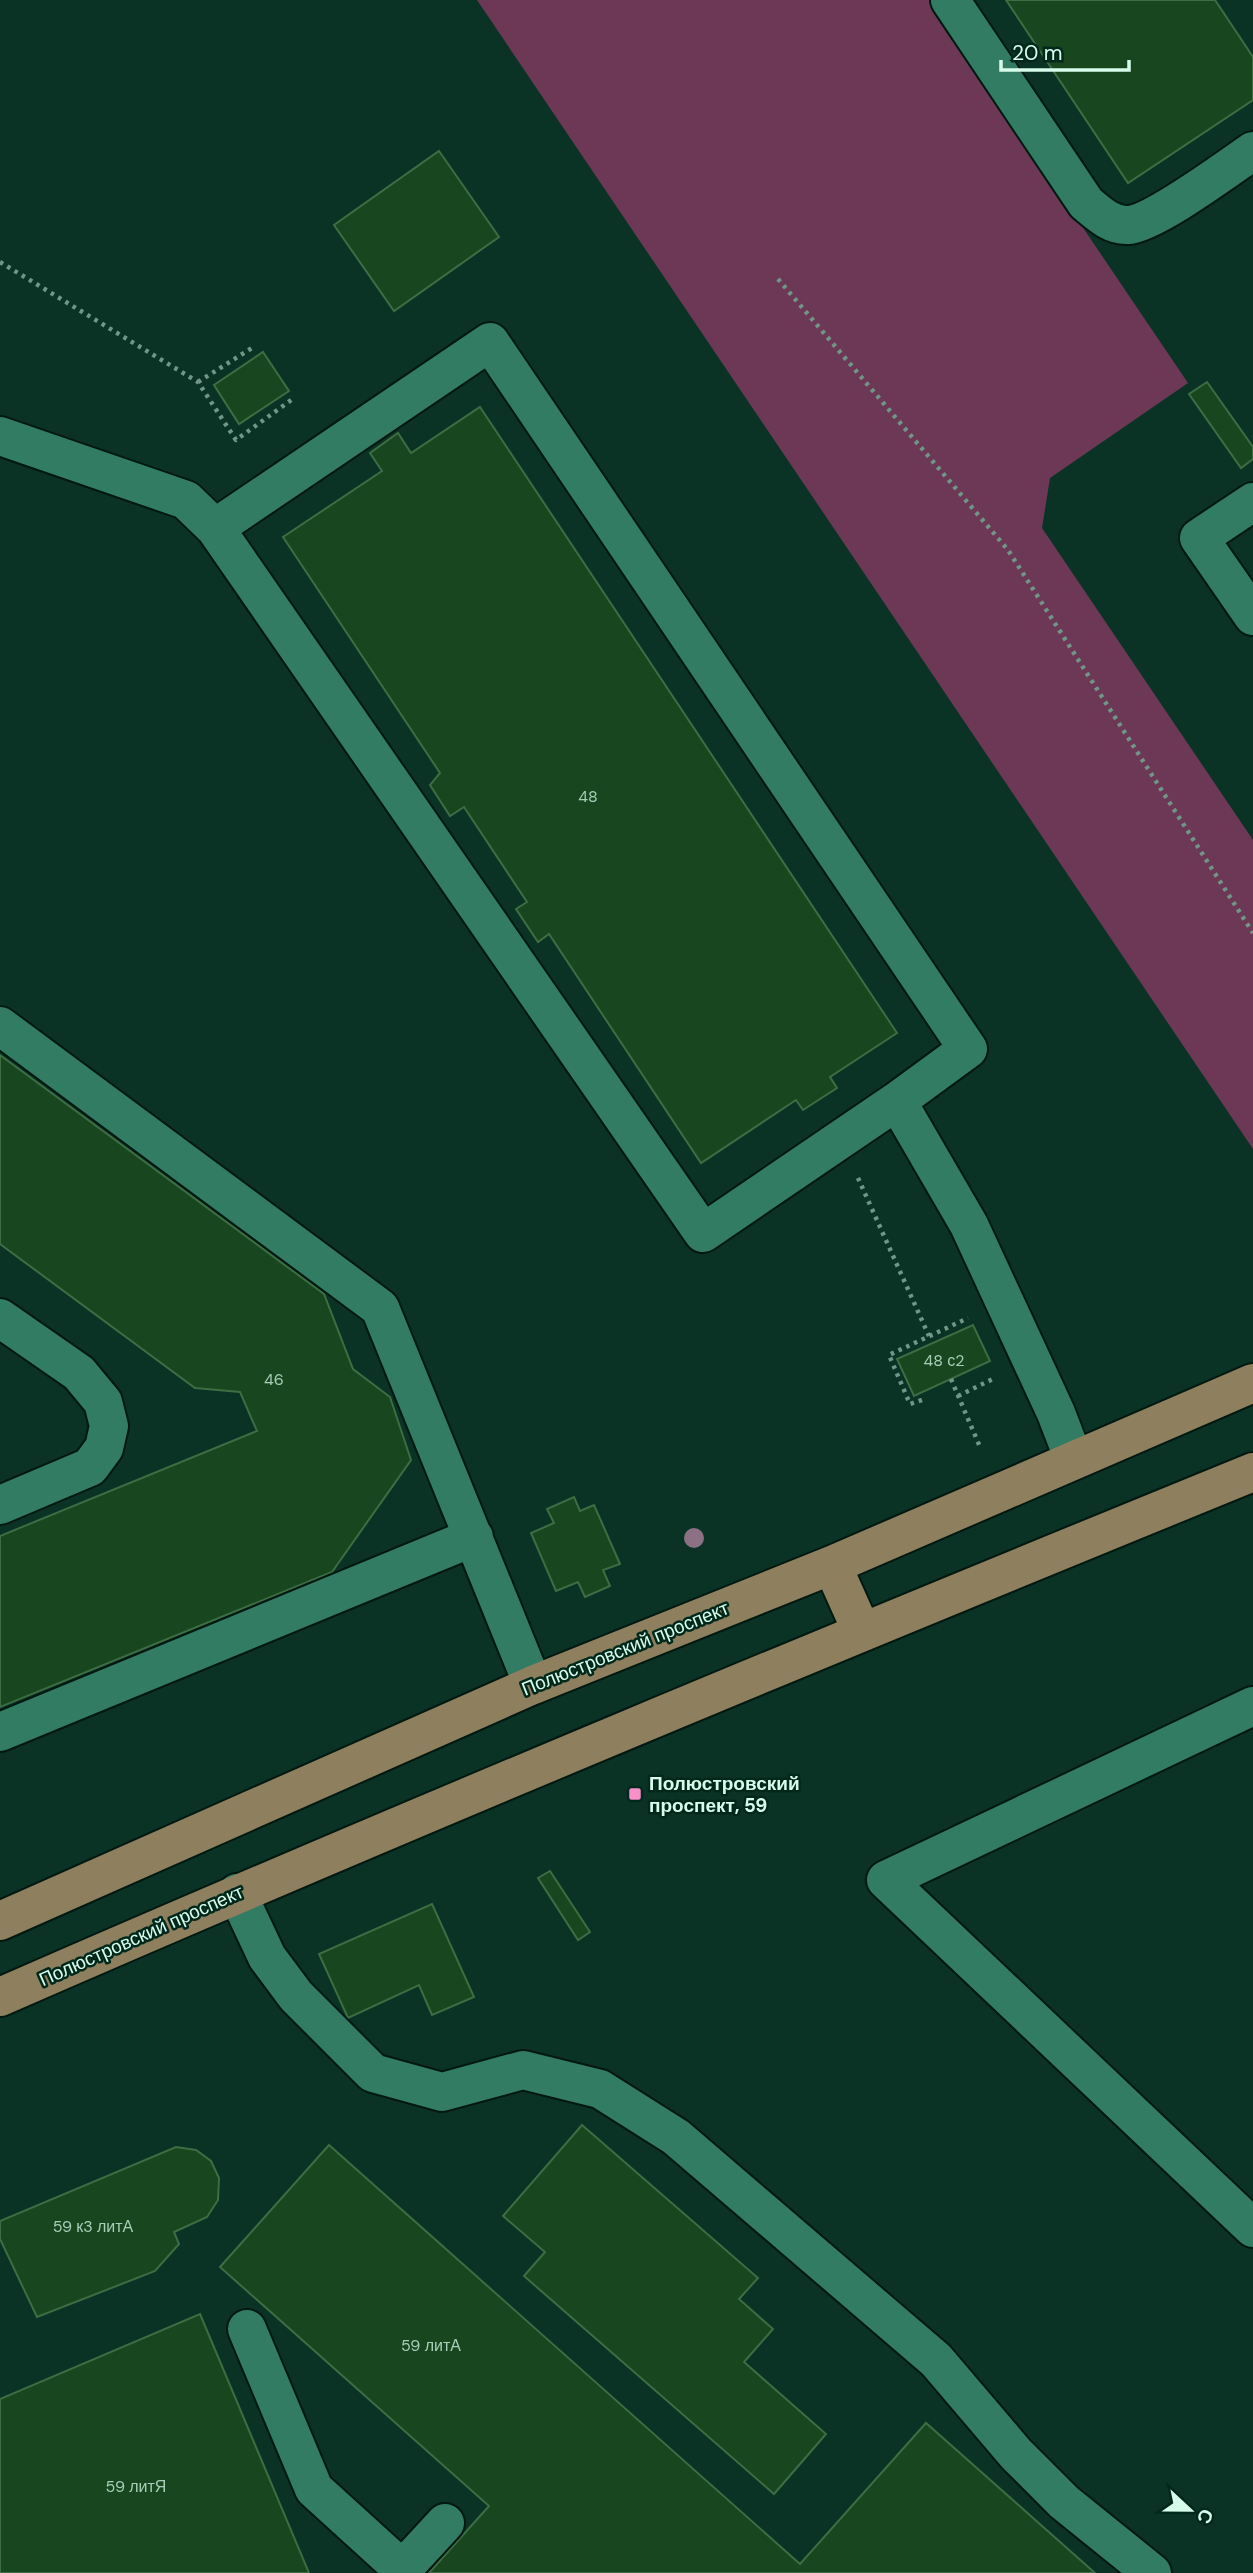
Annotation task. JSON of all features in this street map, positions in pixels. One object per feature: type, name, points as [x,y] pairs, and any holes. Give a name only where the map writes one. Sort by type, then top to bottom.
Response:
[{"type":"main road","name":"Полюстровский проспект","points":[[0,1921],[533,1685],[832,1564],[1253,1382]]},
{"type":"main road","name":"Полюстровский проспект","points":[[0,1997],[237,1893],[1253,1472]]},
{"type":"main road","points":[[832,1564],[862,1632]]},
{"type":"lane","points":[[950,0],[1086,203],[1106,220],[1126,226],[1147,221],[1253,151]]},
{"type":"lane","points":[[0,436],[186,500],[215,528],[703,1233],[897,1101],[968,1049],[490,342],[215,528]]},
{"type":"lane","points":[[1253,502],[1199,538],[1253,616]]},
{"type":"lane","points":[[0,1026],[380,1308],[533,1685]]},
{"type":"lane","points":[[897,1101],[969,1225],[1056,1413],[1074,1460]]},
{"type":"lane","points":[[0,1318],[79,1373],[103,1402],[108,1426],[104,1448],[89,1467],[0,1505]]},
{"type":"lane","points":[[0,1732],[474,1537]]},
{"type":"lane","points":[[1253,1706],[886,1880],[1253,2228]]},
{"type":"lane","points":[[237,1893],[267,1957],[296,1996],[373,2073],[442,2092],[523,2070],[600,2088],[676,2137],[936,2360],[1016,2454],[1064,2502],[1152,2573]]},
{"type":"lane","points":[[247,2329],[314,2489],[401,2571],[444,2523]]},
{"type":"path","points":[[0,262],[198,382],[236,440],[294,398]]},
{"type":"path","points":[[778,279],[1008,550],[1253,933]]},
{"type":"path","points":[[198,382],[255,346]]},
{"type":"path","points":[[841,1139],[929,1336]]},
{"type":"path","points":[[922,1400],[910,1404],[889,1355],[979,1313]]},
{"type":"path","points":[[951,1379],[980,1447]]},
{"type":"shaded area","points":[[477,0],[929,0],[1188,383],[1050,478],[1042,528],[1253,840],[1253,1149]]},
{"type":"building","points":[[1006,0],[1215,0],[1253,57],[1253,100],[1128,183]]},
{"type":"building","points":[[439,151],[499,237],[394,311],[334,225]]},
{"type":"building","points":[[263,352],[289,391],[239,424],[214,385]]},
{"type":"building","points":[[1207,382],[1253,447],[1253,459],[1241,468],[1189,394]]},
{"type":"building","points":[[480,407],[897,1033],[830,1077],[837,1088],[803,1110],[796,1100],[701,1163],[549,934],[538,942],[516,909],[527,902],[464,807],[450,816],[430,785],[440,773],[283,537],[382,471],[370,453],[398,433],[411,453]]},
{"type":"building","points":[[0,1055],[324,1294],[353,1369],[390,1397],[411,1460],[332,1572],[0,1707],[0,1536],[257,1431],[240,1392],[195,1388],[0,1244]]},
{"type":"building","points":[[973,1325],[990,1361],[914,1396],[897,1359]]},
{"type":"building","points":[[574,1497],[580,1511],[594,1505],[620,1564],[603,1570],[610,1586],[585,1597],[578,1582],[556,1591],[531,1533],[554,1523],[547,1509]]},
{"type":"building","points":[[550,1871],[590,1932],[578,1940],[538,1878]]},
{"type":"building","points":[[432,1904],[474,1997],[432,2015],[419,1985],[348,2018],[319,1954]]},
{"type":"building","points":[[582,2125],[758,2278],[739,2299],[773,2329],[744,2362],[826,2434],[774,2494],[524,2276],[545,2252],[503,2216]]},
{"type":"building","points":[[329,2145],[800,2564],[926,2423],[1095,2573],[429,2573],[489,2506],[220,2267]]},
{"type":"building","points":[[176,2147],[196,2150],[211,2161],[219,2178],[218,2200],[207,2217],[174,2232],[179,2244],[155,2271],[37,2317],[0,2239],[0,2221]]},
{"type":"building","points":[[200,2314],[309,2573],[0,2573],[0,2399]]},
{"type":"place","name":"Полюстровский проспект, 59","points":[[635,1794]]}]
